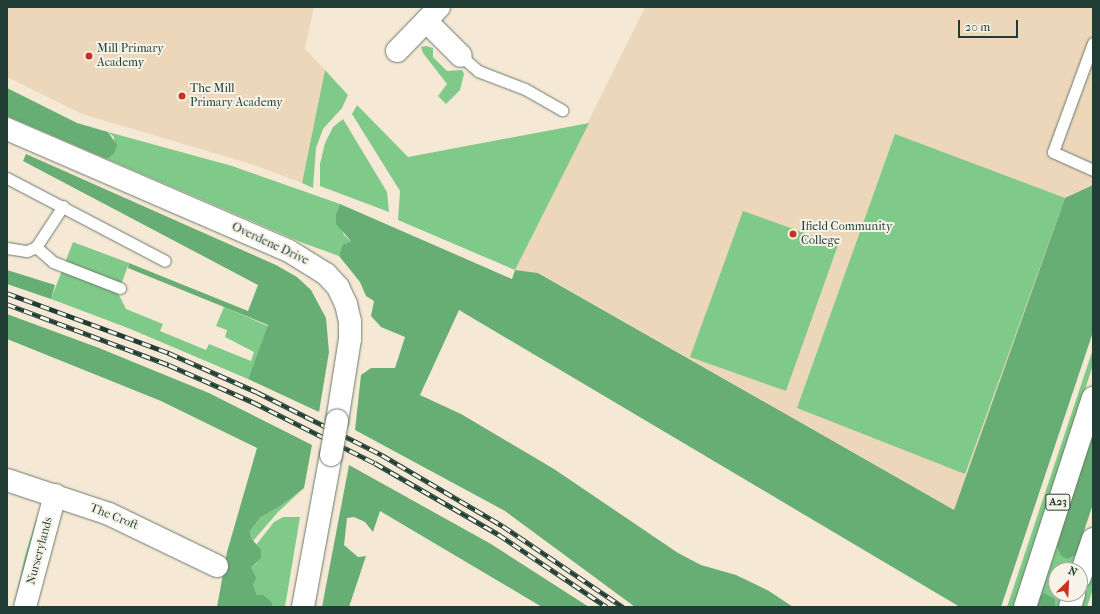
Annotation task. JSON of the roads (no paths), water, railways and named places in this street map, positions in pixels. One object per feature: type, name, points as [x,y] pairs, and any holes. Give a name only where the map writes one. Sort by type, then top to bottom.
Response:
[{"type":"street","points":[[397,51],[433,14],[461,56]]},
{"type":"street","name":"Overdene Drive","points":[[7,129],[289,251],[326,274],[338,287],[346,304],[350,322],[350,339],[337,421],[303,607]]},
{"type":"street","name":"A23","points":[[1024,607],[1093,398]]},
{"type":"street","name":"The Croft","points":[[7,480],[55,494],[131,522],[217,566]]},
{"type":"street","name":"Nurserylands","points":[[25,607],[55,494]]},
{"type":"street","points":[[1085,562],[1093,538]]},
{"type":"lane","points":[[1093,43],[1053,152],[1093,170]]},
{"type":"lane","points":[[461,56],[478,71],[525,89],[562,110]]},
{"type":"lane","points":[[7,178],[63,206],[165,261]]},
{"type":"lane","points":[[7,248],[27,251],[36,247],[63,206]]},
{"type":"lane","points":[[36,247],[53,262],[120,288]]},
{"type":"railway","points":[[7,293],[169,353],[257,392],[382,455],[503,526],[623,607]]},
{"type":"railway","points":[[7,304],[169,365],[253,402],[375,463],[498,534],[607,607]]},
{"type":"place","name":"Mill Primary Academy","points":[[89,56]]},
{"type":"place","name":"The Mill Primary Academy","points":[[182,96]]},
{"type":"place","name":"Ifield Community College","points":[[793,234]]}]
